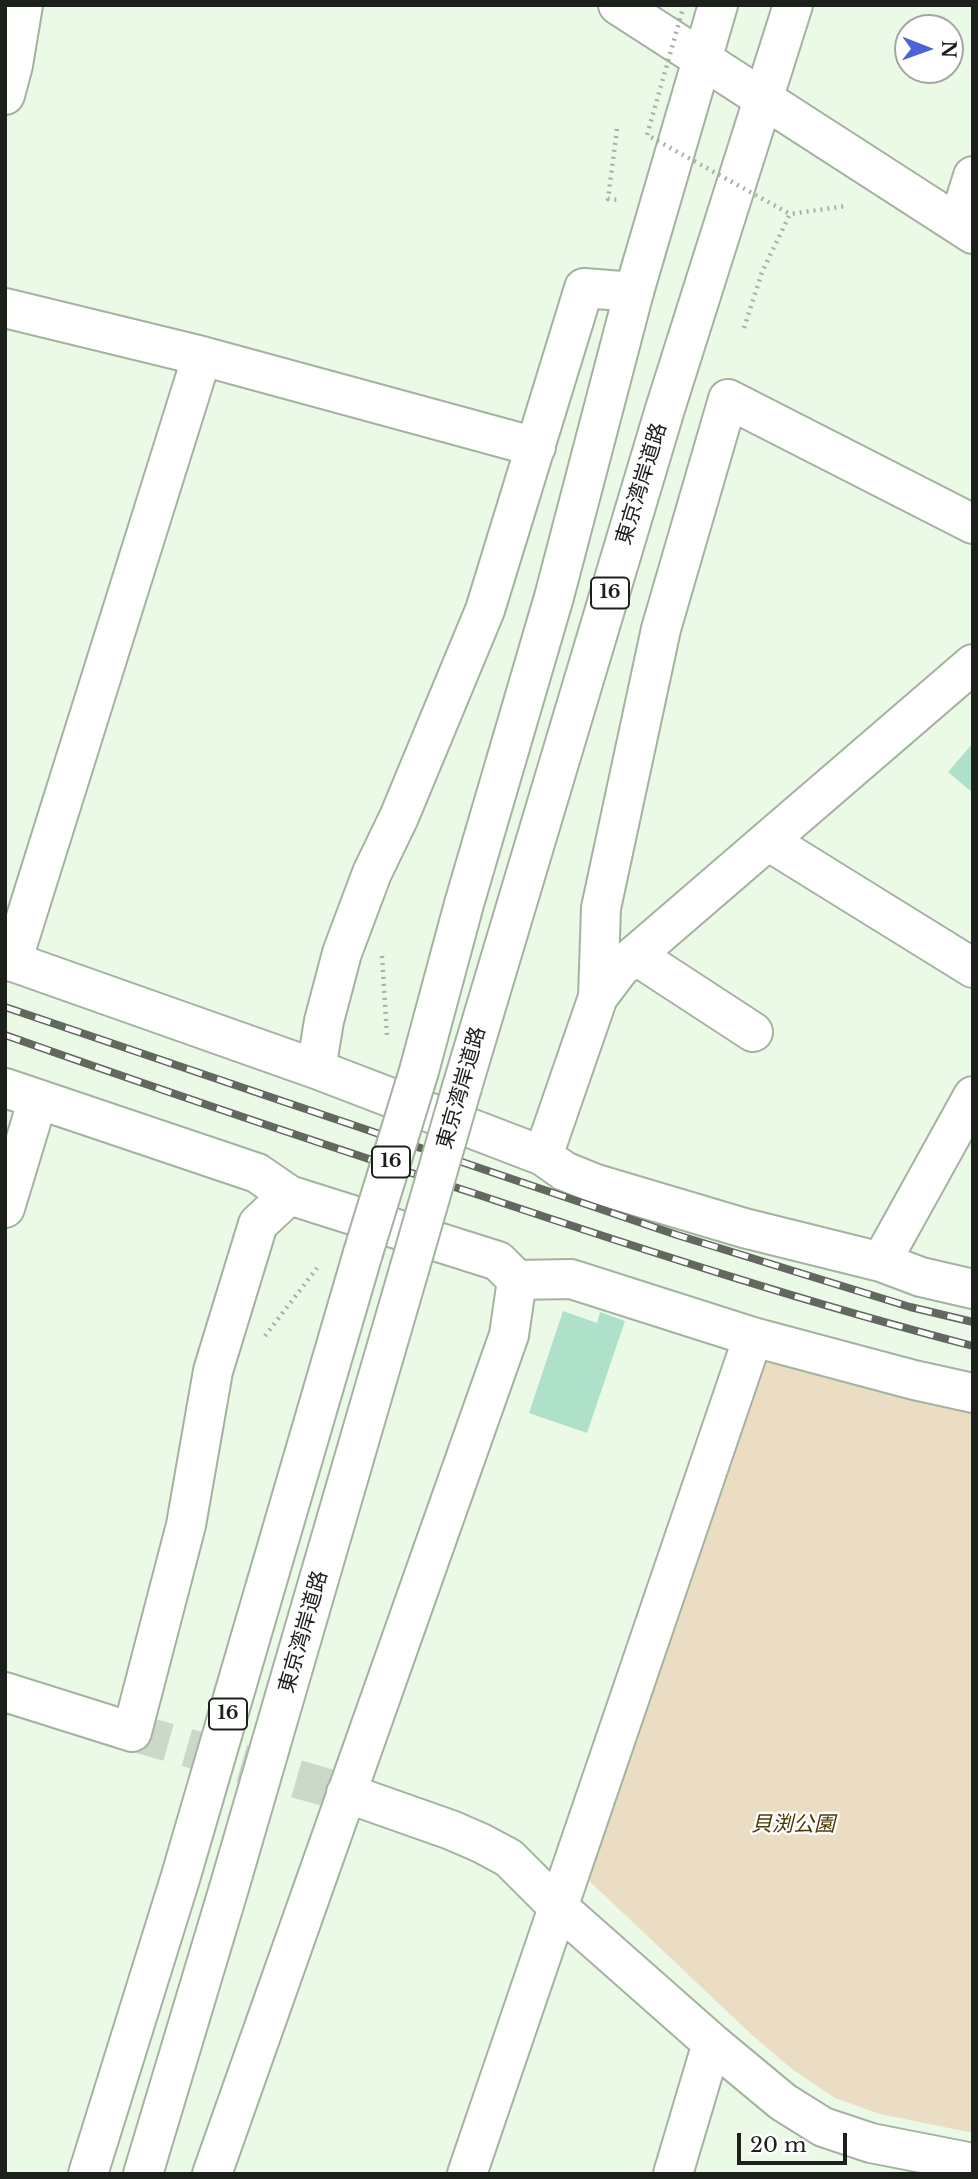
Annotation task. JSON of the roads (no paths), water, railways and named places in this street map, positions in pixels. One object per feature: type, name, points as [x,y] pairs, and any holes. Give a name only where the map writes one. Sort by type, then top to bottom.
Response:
[{"type":"main road","points":[[5,95],[23,5]]},
{"type":"main road","points":[[618,5],[965,229],[973,176]]},
{"type":"main road","name":"16","points":[[88,2174],[180,1879],[419,1071],[464,904],[554,597],[634,292],[718,5]]},
{"type":"main road","name":"東京湾岸道路","points":[[144,2174],[462,1087],[649,462],[793,5]]},
{"type":"main road","points":[[316,1069],[324,1021],[342,953],[372,873],[399,817],[485,610],[584,289],[634,292]]},
{"type":"main road","points":[[5,308],[202,356],[536,447]]},
{"type":"main road","points":[[202,356],[9,961],[316,1069],[543,1156],[565,1171],[596,1184],[744,1228],[881,1262],[921,1277],[973,1289]]},
{"type":"main road","points":[[543,1156],[598,997],[601,908],[660,629],[728,399],[973,524]]},
{"type":"main road","points":[[598,997],[620,968],[973,664]]},
{"type":"main road","points":[[768,841],[973,968]]},
{"type":"main road","points":[[635,955],[754,1032]]},
{"type":"main road","points":[[5,1208],[21,1093],[257,1173],[289,1195],[498,1261],[517,1280],[570,1279],[753,1337],[973,1393]]},
{"type":"main road","points":[[881,1262],[973,1096]]},
{"type":"main road","points":[[5,1692],[132,1732],[186,1525],[214,1371],[258,1224],[289,1195]]},
{"type":"main road","points":[[212,2174],[509,1335],[517,1280]]},
{"type":"main road","points":[[467,2174],[753,1337]]},
{"type":"main road","points":[[346,1793],[481,1843],[509,1858],[558,1907],[712,2043],[783,2102],[823,2127],[871,2143],[906,2163],[973,2163]]},
{"type":"main road","points":[[673,2174],[712,2043]]},
{"type":"tunnel","points":[[132,1732],[346,1793]]},
{"type":"railway","points":[[5,1007],[677,1235],[910,1307],[973,1322]]},
{"type":"railway","points":[[5,1035],[243,1117],[665,1256],[787,1294],[973,1346]]},
{"type":"park label","name":"貝渕公園","points":[[793,1825]]}]
